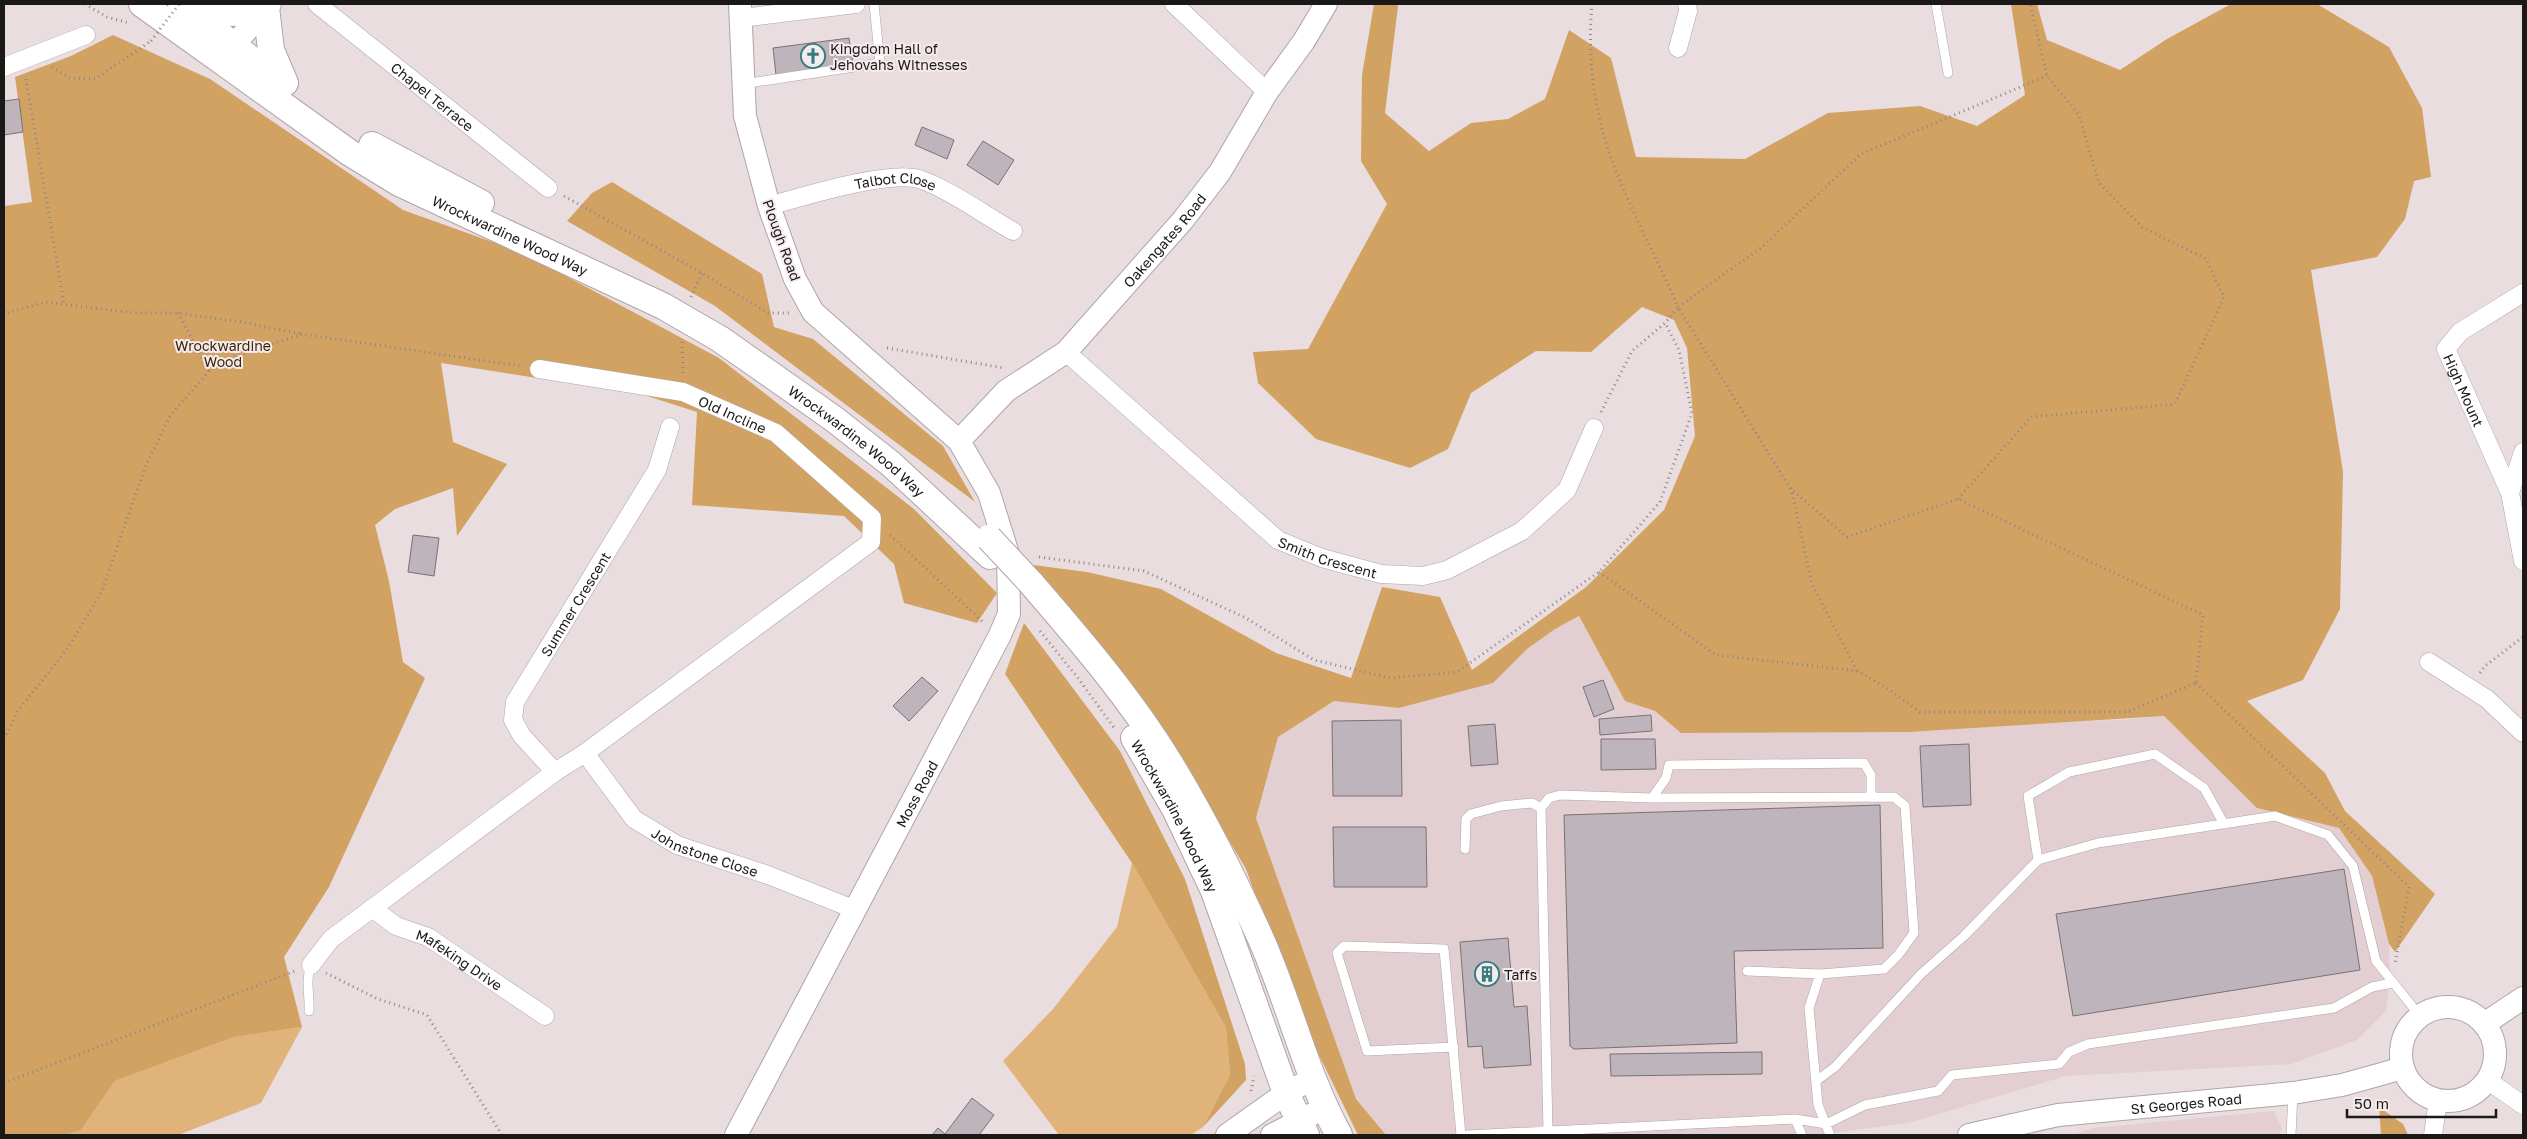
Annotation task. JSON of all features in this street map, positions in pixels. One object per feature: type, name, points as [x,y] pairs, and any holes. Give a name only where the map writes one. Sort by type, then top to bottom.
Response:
[{"type":"main road","name":"Wrockwardine Wood Way","points":[[180,4],[227,52],[350,153],[399,183],[686,310]]},
{"type":"main road","points":[[192,4],[226,14],[242,14],[268,5],[271,50],[287,87]]},
{"type":"main road","name":"Wrockwardine Wood Way","points":[[138,14],[227,52],[287,87],[336,123],[390,157],[486,205],[613,264],[827,397],[938,489],[996,549],[1029,590],[1131,733],[1175,809],[1214,891],[1286,1093],[1302,1129]]},
{"type":"main road","name":"Wrockwardine Wood Way","points":[[1029,590],[1107,673],[1170,763],[1214,840],[1262,941],[1312,1079],[1324,1108],[1339,1135]]},
{"type":"street","name":"Chapel Terrace","points":[[317,4],[548,188]]},
{"type":"street","points":[[741,11],[856,4]]},
{"type":"street","points":[[1174,4],[1267,92]]},
{"type":"street","name":"Oakengates Road","points":[[959,441],[1006,391],[1066,352],[1184,220],[1220,172],[1267,92],[1304,42],[1326,4]]},
{"type":"street","points":[[1678,48],[1688,11],[1687,4]]},
{"type":"street","points":[[227,52],[268,5]]},
{"type":"street","name":"Plough Road","points":[[741,11],[742,84],[745,116],[769,206],[795,279],[813,312],[959,441]]},
{"type":"street","points":[[4,67],[29,59],[86,35]]},
{"type":"street","name":"Talbot Close","points":[[769,206],[827,189],[896,178],[918,179],[1013,231]]},
{"type":"street","name":"High Mount","points":[[2523,293],[2460,332],[2446,348],[2510,493],[2523,561]]},
{"type":"street","name":"Smith Crescent","points":[[1066,352],[1278,540],[1322,558],[1381,574],[1423,576],[1447,570],[1522,531],[1567,490],[1594,428]]},
{"type":"street","name":"Old Incline","points":[[539,369],[683,392],[776,433],[872,518]]},
{"type":"street","name":"Summer Crescent","points":[[555,772],[522,736],[513,720],[515,702],[657,470],[670,427]]},
{"type":"street","name":"Moss Road","points":[[736,1135],[856,910],[999,637],[1009,614],[996,549],[989,494],[959,441]]},
{"type":"street","name":"High Mount","points":[[2510,493],[2523,452]]},
{"type":"street","points":[[311,965],[331,938],[555,772],[586,753],[871,542],[872,518]]},
{"type":"street","points":[[2429,662],[2487,699],[2523,733]]},
{"type":"street","name":"Johnstone Close","points":[[586,753],[634,819],[677,844],[768,875],[856,910]]},
{"type":"street","name":"Mafeking Drive","points":[[372,908],[396,926],[428,937],[545,1016]]},
{"type":"street","points":[[2484,1024],[2523,998]]},
{"type":"street","points":[[2447,1007],[2461,1009],[2474,1015],[2484,1024],[2492,1037],[2495,1052],[2493,1066],[2487,1080],[2478,1090],[2466,1098],[2452,1101],[2438,1100],[2422,1094],[2410,1082],[2403,1068],[2401,1053],[2403,1039],[2410,1026],[2420,1016],[2433,1010],[2447,1007]]},
{"type":"street","name":"St Georges Road","points":[[1969,1135],[2028,1126],[2058,1115],[2293,1093],[2342,1085],[2403,1068]]},
{"type":"street","points":[[1227,1135],[1286,1093],[1312,1079]]},
{"type":"street","points":[[2487,1080],[2523,1105]]},
{"type":"street","points":[[2433,1135],[2438,1100]]},
{"type":"street","points":[[1272,1135],[1302,1129],[1324,1108]]},
{"type":"lane","points":[[742,84],[880,62],[874,4]]},
{"type":"lane","points":[[1936,4],[1948,73]]},
{"type":"lane","points":[[2038,860],[2028,796],[2069,772],[2155,754],[2204,788],[2224,824]]},
{"type":"lane","points":[[1652,798],[1666,778],[1669,765],[1864,763],[1872,775],[1871,797]]},
{"type":"lane","points":[[1548,1132],[1541,808],[1549,798],[1560,795],[1652,798],[1894,797],[1905,806],[1914,933],[1898,955],[1884,969],[1820,974],[1746,971]]},
{"type":"lane","points":[[1465,849],[1466,819],[1471,814],[1501,806],[1532,803],[1541,808]]},
{"type":"lane","points":[[1816,1081],[1835,1067],[1921,974],[1964,936],[2038,860],[2098,843],[2275,816],[2328,835],[2353,866],[2376,962],[2420,1016]]},
{"type":"lane","points":[[1454,1048],[1367,1051],[1337,954],[1344,946],[1444,948],[1454,1048],[1461,1135]]},
{"type":"lane","points":[[309,1012],[310,995],[307,976],[311,965]]},
{"type":"lane","points":[[1820,974],[1809,1008],[1818,1105],[1830,1135]]},
{"type":"lane","points":[[1467,1135],[1795,1119],[1826,1124],[1865,1104],[1938,1091],[1952,1075],[2059,1064],[2069,1052],[2088,1044],[2334,1008],[2372,987],[2392,983]]},
{"type":"lane","points":[[2291,1135],[2293,1093]]},
{"type":"lane","points":[[1795,1119],[1802,1135]]},
{"type":"path","points":[[85,4],[100,16],[138,14]]},
{"type":"path","points":[[29,59],[70,78],[95,79],[151,41],[180,4]]},
{"type":"path","points":[[1592,4],[1591,66],[1604,136],[1621,182],[1678,307],[1790,488],[1847,537],[1958,499],[2031,417],[2175,404],[2224,297],[2206,259],[2142,226],[2098,183],[2079,115],[2047,76],[2030,4]]},
{"type":"path","points":[[29,59],[64,304]]},
{"type":"path","points":[[1594,428],[1632,351],[1665,323],[1678,307],[1761,248],[1861,154],[2047,76]]},
{"type":"path","points":[[548,188],[702,272],[768,313],[813,312]]},
{"type":"path","points":[[683,392],[681,325],[702,272]]},
{"type":"path","points":[[4,316],[9,312],[46,302],[134,313],[178,313],[241,322],[302,334],[539,369]]},
{"type":"path","points":[[178,313],[209,371]]},
{"type":"path","points":[[996,549],[1144,571],[1246,618],[1314,660],[1391,678],[1457,672],[1599,572],[1660,502],[1692,412],[1679,350],[1665,323]]},
{"type":"path","points":[[4,739],[17,712],[68,648],[102,591],[145,467],[170,416],[209,371],[231,358],[302,334]]},
{"type":"path","points":[[881,347],[1006,368]]},
{"type":"path","points":[[1790,488],[1812,584],[1858,671]]},
{"type":"path","points":[[1599,572],[1716,656],[1858,671],[1891,691],[1920,712],[2127,712],[2196,683],[2203,615],[1958,499]]},
{"type":"path","points":[[872,518],[999,637]]},
{"type":"path","points":[[1034,624],[1078,678],[1120,737]]},
{"type":"path","points":[[2469,688],[2485,666],[2523,637]]},
{"type":"path","points":[[4,1083],[311,965],[378,999],[427,1015],[502,1135]]},
{"type":"path","points":[[1246,1097],[1254,1082],[1254,1072]]},
{"type":"shaded area","points":[[1579,616],[1625,701],[1655,711],[1681,733],[2121,720],[2164,716],[2257,808],[2339,828],[2372,876],[2389,944],[2390,977],[2386,1011],[2357,1040],[2291,1064],[2066,1076],[1908,1123],[1817,1135],[1386,1135],[1356,1099],[1256,818],[1278,737],[1334,701],[1399,708],[1493,683],[1527,649],[1555,629]]},
{"type":"shaded area","points":[[1132,863],[1226,1028],[1230,1075],[1203,1127],[1191,1135],[1059,1135],[1003,1061],[1053,1009],[1117,927]]},
{"type":"shaded area","points":[[302,1027],[261,1103],[178,1135],[66,1135],[81,1130],[115,1081],[234,1037]]},
{"type":"shaded area","points":[[2274,1111],[2282,1128],[2279,1135],[2073,1135],[2093,1128]]},
{"type":"green space","points":[[1374,4],[1396,4],[1398,6],[1385,113],[1429,151],[1471,123],[1508,119],[1545,99],[1569,30],[1611,58],[1636,157],[1745,159],[1828,113],[1920,106],[1977,126],[2025,95],[2011,4],[2037,4],[2047,40],[2120,70],[2167,39],[2231,4],[2317,4],[2389,47],[2422,108],[2431,177],[2414,181],[2405,219],[2377,257],[2311,270],[2343,472],[2340,609],[2303,680],[2247,701],[2325,773],[2345,811],[2435,894],[2395,952],[2389,944],[2372,876],[2339,828],[2257,808],[2164,716],[1908,732],[1681,733],[1655,711],[1625,701],[1579,616],[1555,629],[1527,649],[1493,683],[1399,708],[1334,701],[1278,737],[1256,818],[1356,1099],[1386,1135],[1358,1135],[1297,1010],[1246,869],[1161,727],[1033,565],[1087,572],[1161,589],[1276,653],[1351,678],[1382,587],[1440,597],[1472,670],[1586,587],[1664,510],[1695,436],[1687,348],[1674,320],[1642,307],[1591,352],[1536,351],[1471,393],[1448,449],[1410,468],[1316,439],[1258,383],[1253,352],[1308,349],[1387,204],[1361,161],[1362,75]]},
{"type":"green space","name":"Wrockwardine Wood","points":[[113,35],[210,79],[403,210],[523,253],[719,358],[914,509],[997,593],[977,623],[904,603],[894,564],[844,516],[692,505],[697,412],[641,394],[441,363],[453,442],[507,464],[457,536],[453,488],[395,509],[375,525],[389,581],[403,662],[425,678],[329,887],[284,957],[302,1027],[234,1037],[115,1081],[81,1130],[66,1135],[4,1135],[4,206],[32,202],[15,77],[71,56]]},
{"type":"green space","points":[[612,182],[762,274],[774,327],[813,339],[943,446],[975,502],[715,306],[567,221],[592,193]]},
{"type":"green space","points":[[1024,623],[1120,751],[1185,879],[1245,1064],[1246,1080],[1203,1127],[1230,1075],[1226,1028],[1132,863],[1005,674]]},
{"type":"green space","points":[[2379,1107],[2403,1124],[2408,1135],[2381,1135]]},
{"type":"building","name":"Kingdom Hall of Jehovahs Witnesses","points":[[849,38],[853,64],[776,75],[773,48]]},
{"type":"building","points":[[19,99],[23,132],[4,135],[4,101]]},
{"type":"building","points":[[922,127],[954,140],[947,159],[915,145]]},
{"type":"building","points":[[983,141],[1014,160],[998,185],[967,165]]},
{"type":"building","points":[[413,535],[439,538],[434,576],[408,572]]},
{"type":"building","points":[[922,677],[938,691],[909,721],[893,706]]},
{"type":"building","points":[[1603,680],[1614,709],[1594,717],[1583,687]]},
{"type":"building","points":[[1651,715],[1652,731],[1600,735],[1599,719]]},
{"type":"building","points":[[1401,720],[1402,796],[1333,796],[1332,721]]},
{"type":"building","points":[[1495,724],[1498,764],[1471,766],[1468,726]]},
{"type":"building","points":[[1601,739],[1655,739],[1656,769],[1601,770]]},
{"type":"building","points":[[1969,744],[1971,805],[1923,807],[1920,746]]},
{"type":"building","points":[[1880,805],[1883,948],[1734,951],[1737,1043],[1574,1049],[1570,1046],[1564,815]]},
{"type":"building","points":[[1333,827],[1426,827],[1427,887],[1334,887]]},
{"type":"building","points":[[2344,869],[2360,970],[2073,1016],[2056,914]]},
{"type":"building","name":"Taffs","points":[[1508,938],[1514,1007],[1527,1006],[1531,1065],[1484,1068],[1482,1046],[1468,1047],[1460,942]]},
{"type":"building","points":[[1762,1052],[1762,1074],[1611,1076],[1610,1054]]},
{"type":"building","points":[[972,1098],[994,1115],[979,1135],[932,1135],[938,1128],[945,1134]]},
{"type":"place","name":"Kingdom Hall of Jehovahs Witnesses","points":[[813,56]]},
{"type":"place","name":"Taffs","points":[[1487,974]]}]
